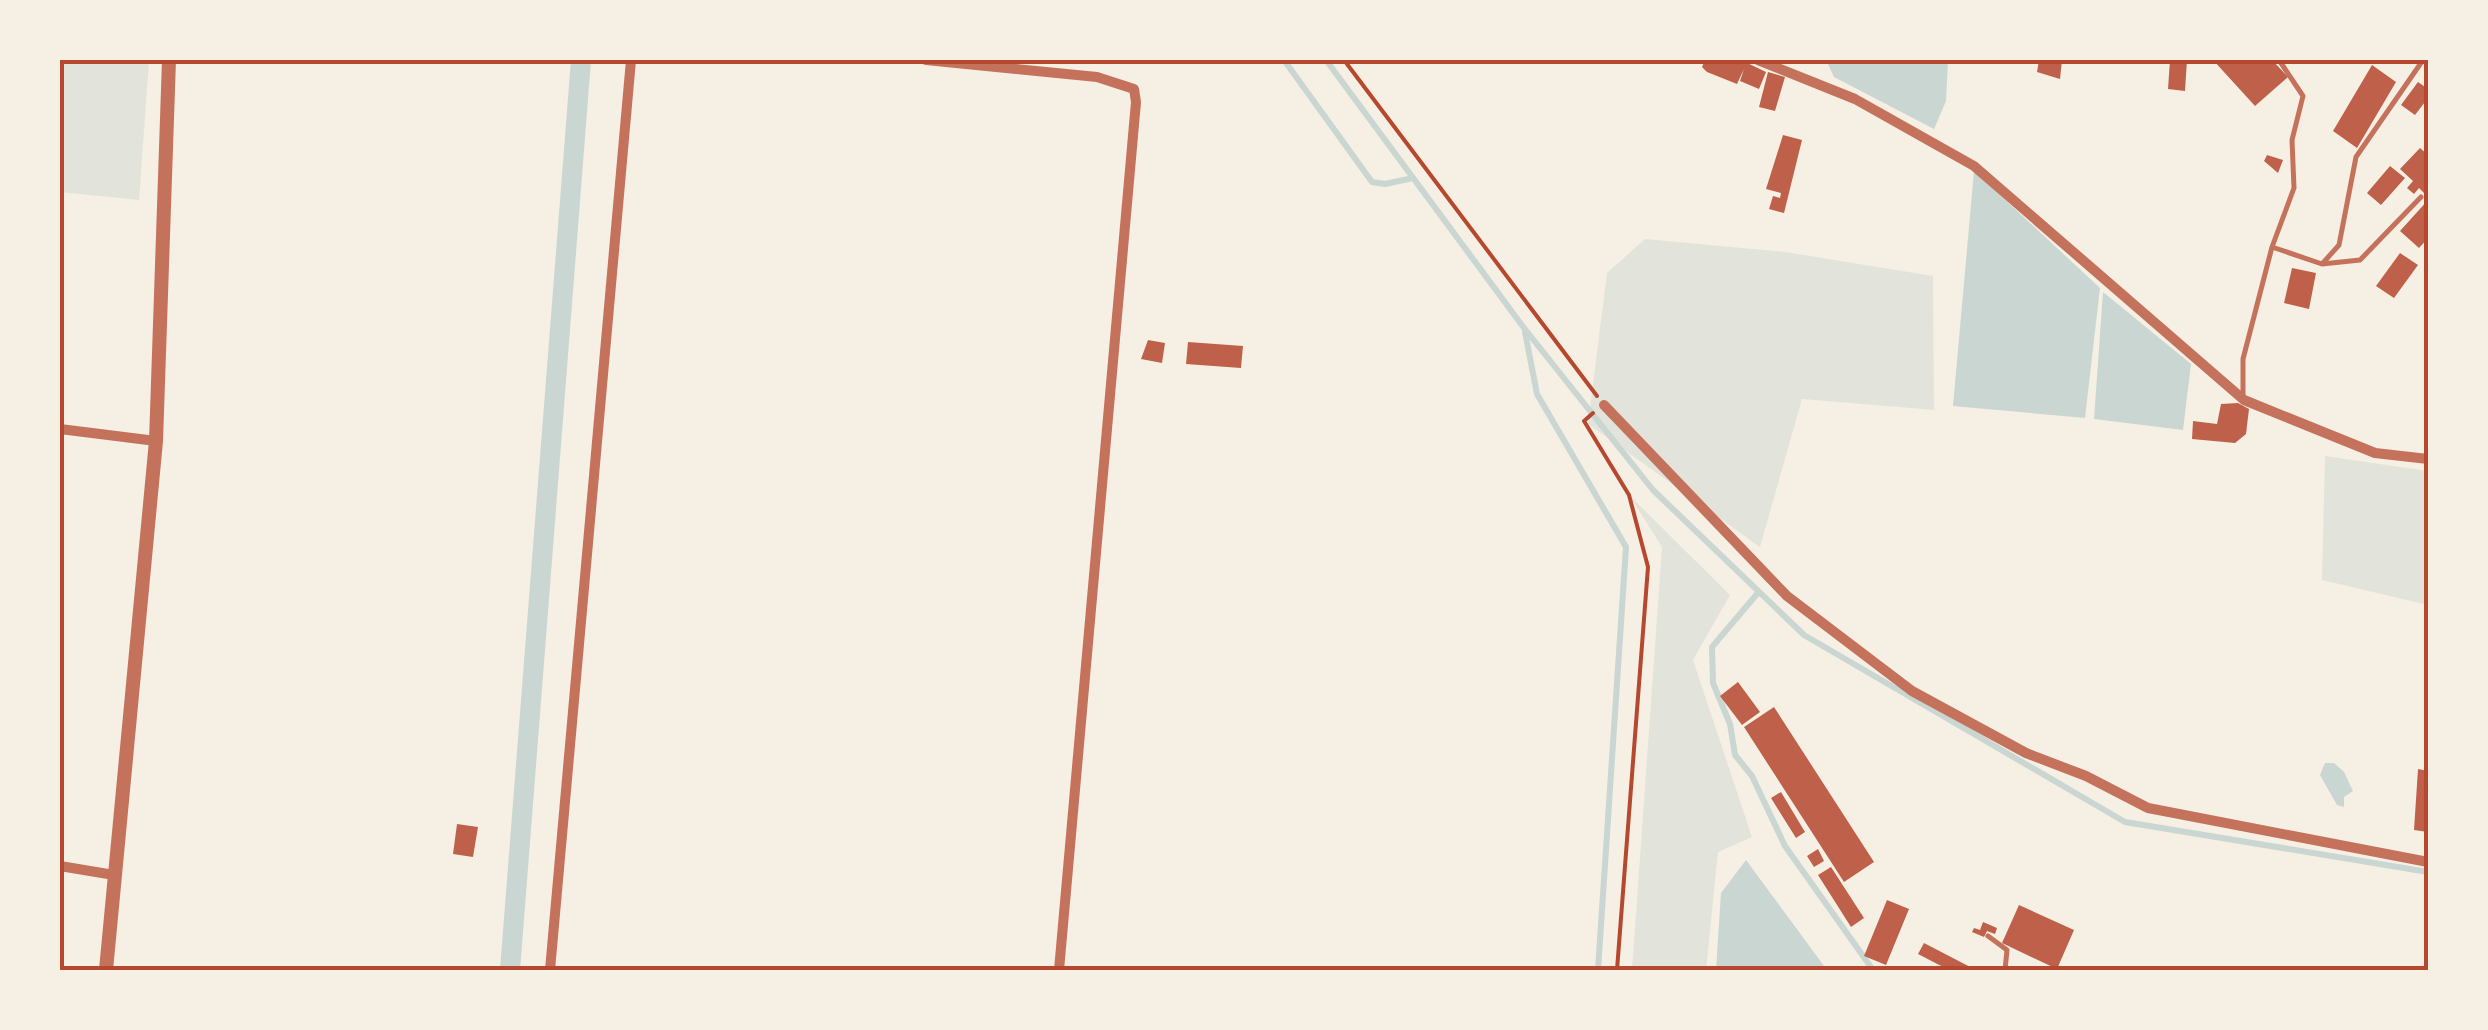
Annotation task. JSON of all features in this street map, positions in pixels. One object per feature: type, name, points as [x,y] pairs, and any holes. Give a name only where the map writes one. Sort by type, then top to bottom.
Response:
[{"type":"street","points":[[106,970],[156,441],[168,60]]},
{"type":"street","points":[[550,970],[568,754],[581,662],[585,569],[631,60]]},
{"type":"street","points":[[926,60],[1097,77],[1134,89],[1136,102],[1059,970]]},
{"type":"street","points":[[1758,60],[1854,99],[1974,166],[2244,400],[2375,454],[2428,459]]},
{"type":"street","points":[[1604,405],[1787,596],[1912,691],[1944,709],[2026,753],[2086,776],[2148,808],[2428,862]]},
{"type":"street","points":[[60,429],[156,441]]},
{"type":"street","points":[[60,866],[114,875]]},
{"type":"lane","points":[[2244,400],[2243,359],[2272,248],[2294,188],[2292,140],[2303,96],[2279,60]]},
{"type":"lane","points":[[2322,264],[2339,245],[2356,157],[2423,60]]},
{"type":"lane","points":[[2272,248],[2322,264],[2360,260],[2421,197]]},
{"type":"lane","points":[[1988,936],[2007,950],[2006,970]]},
{"type":"path","points":[[1344,60],[1604,405]]},
{"type":"path","points":[[1584,421],[1629,495],[1648,567],[1617,970]]},
{"type":"shaded area","points":[[60,60],[149,60],[139,200],[60,192]]},
{"type":"shaded area","points":[[1826,60],[1948,60],[1946,101],[1934,129],[1834,77]]},
{"type":"shaded area","points":[[1974,171],[2100,288],[2085,418],[1953,406]]},
{"type":"shaded area","points":[[1645,239],[1785,252],[1933,276],[1934,410],[1802,399],[1760,547],[1588,424],[1607,273]]},
{"type":"shaded area","points":[[2103,292],[2191,364],[2183,430],[2094,419]]},
{"type":"shaded area","points":[[2325,456],[2428,471],[2428,605],[2322,580]]},
{"type":"shaded area","points":[[1629,495],[1730,595],[1693,660],[1752,837],[1718,852],[1706,970],[1632,970],[1662,547]]},
{"type":"shaded area","points":[[2325,763],[2334,763],[2344,772],[2353,791],[2344,797],[2344,807],[2337,805],[2320,775]]},
{"type":"shaded area","points":[[1746,860],[1827,970],[1716,970],[1721,893]]},
{"type":"building","points":[[1705,60],[1741,60],[1766,72],[1759,89],[1740,81],[1744,69],[1737,84],[1707,72],[1702,67]]},
{"type":"building","points":[[2039,60],[2062,60],[2060,79],[2037,72]]},
{"type":"building","points":[[2170,60],[2187,60],[2185,91],[2168,89]]},
{"type":"building","points":[[2213,60],[2272,60],[2288,77],[2255,106]]},
{"type":"building","points":[[2372,65],[2396,82],[2357,148],[2333,131]]},
{"type":"building","points":[[1768,72],[1785,77],[1775,111],[1759,107]]},
{"type":"building","points":[[2418,82],[2428,89],[2428,98],[2415,115],[2401,105]]},
{"type":"building","points":[[1783,135],[1802,140],[1784,213],[1769,209],[1773,196],[1780,198],[1781,193],[1766,189]]},
{"type":"building","points":[[2420,148],[2428,155],[2428,197],[2419,188],[2414,194],[2407,188],[2413,181],[2400,169]]},
{"type":"building","points":[[2267,155],[2283,160],[2278,173],[2264,161]]},
{"type":"building","points":[[2390,166],[2405,178],[2381,205],[2367,193]]},
{"type":"building","points":[[2428,200],[2428,238],[2419,248],[2400,231]]},
{"type":"building","points":[[2400,253],[2418,265],[2394,298],[2376,286]]},
{"type":"building","points":[[2292,268],[2316,273],[2309,309],[2284,303]]},
{"type":"building","points":[[1148,340],[1165,343],[1162,363],[1141,359]]},
{"type":"building","points":[[1188,342],[1243,346],[1241,368],[1186,364]]},
{"type":"building","points":[[2238,403],[2249,409],[2246,434],[2235,443],[2192,439],[2193,421],[2217,424],[2221,404]]},
{"type":"building","points":[[1738,682],[1760,712],[1742,725],[1720,696]]},
{"type":"building","points":[[1774,707],[1874,862],[1844,882],[1744,727]]},
{"type":"building","points":[[2418,769],[2428,771],[2428,832],[2414,830]]},
{"type":"building","points":[[1781,792],[1805,832],[1796,838],[1771,798]]},
{"type":"building","points":[[457,824],[478,827],[473,857],[453,854]]},
{"type":"building","points":[[1818,849],[1824,861],[1814,867],[1807,856]]},
{"type":"building","points":[[1831,867],[1864,918],[1851,927],[1818,875]]},
{"type":"building","points":[[1887,900],[1909,909],[1886,965],[1864,956]]},
{"type":"building","points":[[2019,905],[2074,930],[2057,969],[2002,943]]},
{"type":"building","points":[[1983,922],[1997,928],[1995,934],[1987,931],[1984,937],[1972,932],[1974,928],[1980,930]]},
{"type":"building","points":[[1924,943],[1976,970],[1949,970],[1918,954]]},
{"type":"waterway","points":[[510,970],[581,60]]},
{"type":"waterway","points":[[1284,60],[1372,182],[1385,184],[1413,178]]},
{"type":"waterway","points":[[1326,60],[1524,328],[1653,490],[1804,635],[2125,822],[2428,872]]},
{"type":"waterway","points":[[1525,332],[1537,394],[1626,547],[1598,970]]},
{"type":"waterway","points":[[1757,594],[1712,647],[1713,683],[1730,724],[1735,755],[1752,776],[1785,846],[1873,970]]}]
